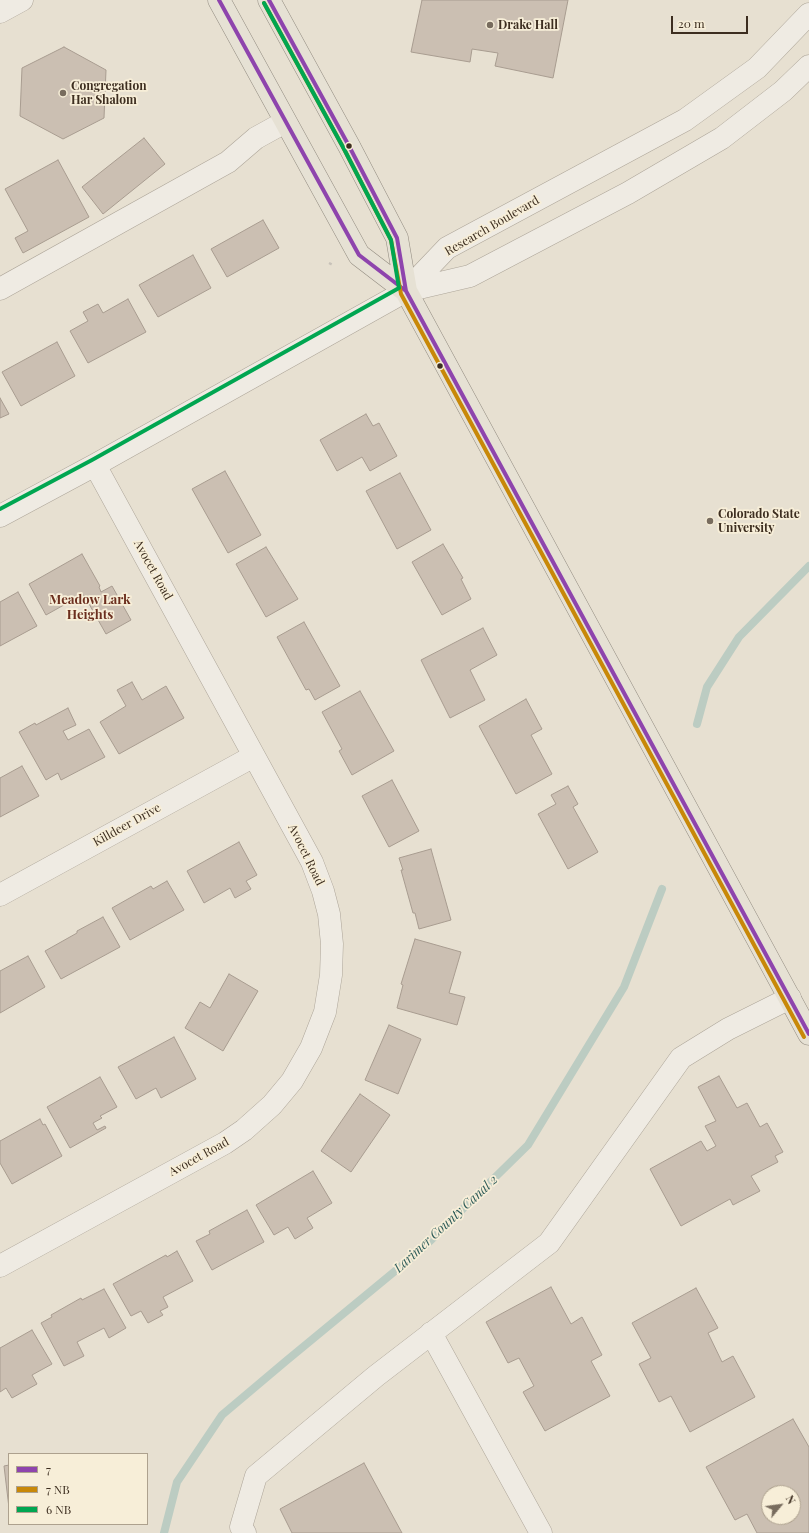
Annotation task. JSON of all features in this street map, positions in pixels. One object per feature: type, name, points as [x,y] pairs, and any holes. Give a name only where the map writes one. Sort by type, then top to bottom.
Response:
[{"type":"main road","points":[[219,0],[285,122],[360,255],[406,291]]},
{"type":"main road","points":[[270,0],[397,238],[406,291],[809,1034]]},
{"type":"street","points":[[0,12],[22,0]]},
{"type":"street","name":"Research Boulevard","points":[[406,291],[447,248],[685,120],[757,68],[809,14]]},
{"type":"street","points":[[0,516],[95,465],[406,291],[470,276],[628,193],[722,138],[783,91],[809,66]]},
{"type":"street","points":[[0,289],[228,162],[256,138],[285,122]]},
{"type":"street","name":"Avocet Road","points":[[0,1266],[225,1143],[244,1130],[272,1105],[292,1081],[311,1048],[325,1012],[332,975],[332,944],[329,914],[323,891],[312,862],[95,465]]},
{"type":"street","name":"Killdeer Drive","points":[[0,895],[254,756]]},
{"type":"street","points":[[244,1533],[241,1527],[256,1476],[430,1333],[550,1243],[681,1058],[728,1029],[790,998]]},
{"type":"street","points":[[430,1333],[541,1533]]},
{"type":"path","points":[[329,263],[333,265]]},
{"type":"building","name":"Drake Hall","points":[[422,0],[568,0],[553,78],[495,66],[498,53],[472,49],[470,62],[411,52]]},
{"type":"building","name":"Congregation Har Shalom","points":[[64,47],[106,70],[104,118],[63,139],[20,116],[22,68]]},
{"type":"building","points":[[144,138],[165,164],[103,214],[82,187]]},
{"type":"building","points":[[58,160],[89,217],[23,253],[15,238],[28,231],[5,189]]},
{"type":"building","points":[[263,220],[279,248],[227,277],[211,249]]},
{"type":"building","points":[[193,255],[211,288],[158,317],[139,285]]},
{"type":"building","points":[[128,299],[146,332],[88,363],[70,331],[88,321],[83,312],[98,304],[103,313]]},
{"type":"building","points":[[57,342],[75,376],[21,406],[2,372]]},
{"type":"building","points":[[0,398],[9,414],[0,418]]},
{"type":"building","points":[[366,414],[373,426],[379,423],[397,456],[370,471],[362,457],[337,471],[320,440]]},
{"type":"building","points":[[225,471],[261,535],[228,553],[192,489]]},
{"type":"building","points":[[400,473],[431,530],[397,549],[366,491]]},
{"type":"building","points":[[443,544],[463,578],[461,579],[471,599],[442,615],[412,562]]},
{"type":"building","points":[[266,547],[298,599],[266,617],[236,564]]},
{"type":"building","points":[[82,554],[100,586],[101,592],[112,586],[131,620],[106,634],[84,595],[46,615],[29,584]]},
{"type":"building","points":[[18,592],[37,626],[0,646],[0,602]]},
{"type":"building","points":[[304,622],[340,686],[315,700],[309,689],[306,690],[277,637]]},
{"type":"building","points":[[483,628],[497,655],[470,670],[485,700],[450,718],[421,660]]},
{"type":"building","points":[[132,682],[142,700],[166,686],[184,718],[119,754],[100,722],[126,706],[117,690]]},
{"type":"building","points":[[360,691],[394,751],[352,775],[339,751],[342,749],[322,712]]},
{"type":"building","points":[[526,699],[542,729],[531,735],[552,774],[516,794],[479,726]]},
{"type":"building","points":[[68,708],[76,725],[63,731],[68,740],[89,729],[105,757],[61,780],[58,773],[46,780],[19,732]]},
{"type":"building","points":[[22,766],[39,796],[0,817],[0,778]]},
{"type":"building","points":[[392,780],[419,831],[389,847],[362,796]]},
{"type":"building","points":[[568,786],[578,804],[573,807],[598,852],[568,869],[538,814],[556,804],[551,795]]},
{"type":"building","points":[[239,842],[257,875],[246,881],[251,889],[235,898],[230,888],[204,903],[187,871]]},
{"type":"building","points":[[431,849],[451,920],[419,929],[415,913],[413,913],[399,858]]},
{"type":"building","points":[[167,881],[184,910],[130,940],[112,908],[151,886],[153,889]]},
{"type":"building","points":[[103,917],[120,947],[61,979],[45,951]]},
{"type":"building","points":[[415,939],[461,952],[449,993],[465,997],[457,1025],[397,1008],[403,985],[401,984]]},
{"type":"building","points":[[28,956],[45,987],[0,1013],[0,971]]},
{"type":"building","points":[[229,974],[258,991],[223,1051],[185,1028],[200,1002],[210,1008]]},
{"type":"building","points":[[389,1025],[421,1039],[398,1094],[365,1080]]},
{"type":"building","points":[[174,1037],[196,1079],[161,1098],[156,1088],[136,1099],[118,1067]]},
{"type":"building","points":[[719,1076],[737,1108],[747,1103],[760,1127],[767,1123],[783,1152],[775,1156],[778,1162],[751,1176],[760,1191],[733,1205],[730,1199],[681,1226],[650,1169],[701,1141],[707,1151],[716,1146],[705,1126],[716,1121],[698,1087]]},
{"type":"building","points":[[100,1077],[117,1107],[100,1116],[102,1118],[93,1123],[97,1130],[105,1126],[106,1128],[70,1148],[47,1107]]},
{"type":"building","points":[[360,1094],[390,1115],[351,1172],[321,1151]]},
{"type":"building","points":[[40,1119],[43,1125],[45,1124],[62,1156],[12,1184],[0,1163],[0,1141]]},
{"type":"building","points":[[313,1171],[332,1203],[307,1218],[313,1228],[295,1239],[288,1227],[274,1235],[256,1205]]},
{"type":"building","points":[[247,1210],[264,1242],[212,1270],[196,1241],[210,1234],[209,1231]]},
{"type":"building","points":[[177,1251],[193,1281],[163,1297],[168,1307],[160,1311],[163,1315],[148,1323],[141,1311],[131,1316],[113,1284],[166,1255],[167,1257]]},
{"type":"building","points":[[551,1287],[571,1324],[582,1317],[602,1355],[591,1361],[610,1396],[545,1431],[523,1392],[534,1386],[519,1358],[508,1363],[486,1322]]},
{"type":"building","points":[[696,1288],[718,1328],[708,1333],[722,1362],[733,1356],[755,1397],[690,1432],[671,1396],[659,1402],[639,1364],[651,1358],[632,1323]]},
{"type":"building","points":[[104,1289],[126,1328],[109,1338],[104,1328],[77,1342],[84,1356],[64,1366],[41,1323],[52,1317],[51,1315],[81,1298],[82,1300]]},
{"type":"building","points":[[32,1330],[52,1364],[32,1375],[37,1384],[12,1398],[6,1388],[0,1392],[0,1348]]},
{"type":"building","points":[[793,1419],[809,1447],[809,1533],[757,1533],[747,1514],[735,1520],[706,1467]]},
{"type":"building","points":[[364,1463],[402,1533],[292,1533],[280,1509]]},
{"type":"building","points":[[8,1465],[8,1500],[4,1466]]},
{"type":"waterway","name":"Larimer County Canal 2","points":[[697,724],[707,687],[739,637],[809,566]]},
{"type":"waterway","name":"Larimer County Canal 2","points":[[164,1533],[177,1482],[222,1415],[423,1248],[528,1145],[624,987],[662,889]]},
{"type":"transit line","name":"7","points":[[219,0],[359,255],[406,291]]},
{"type":"transit line","name":"7","points":[[269,0],[349,146],[397,238],[406,291],[809,1034]]},
{"type":"transit line","points":[[264,3],[344,149],[391,240],[401,294],[804,1037]]},
{"type":"transit line","points":[[0,509],[92,460],[399,288],[391,240],[344,149],[264,3]]},
{"type":"place","name":"Drake Hall","points":[[490,25]]},
{"type":"place","name":"Congregation Har Shalom","points":[[63,93]]},
{"type":"place","name":"Colorado State University","points":[[710,521]]},
{"type":"district","name":"Meadow Lark Heights","points":[[90,608]]}]
